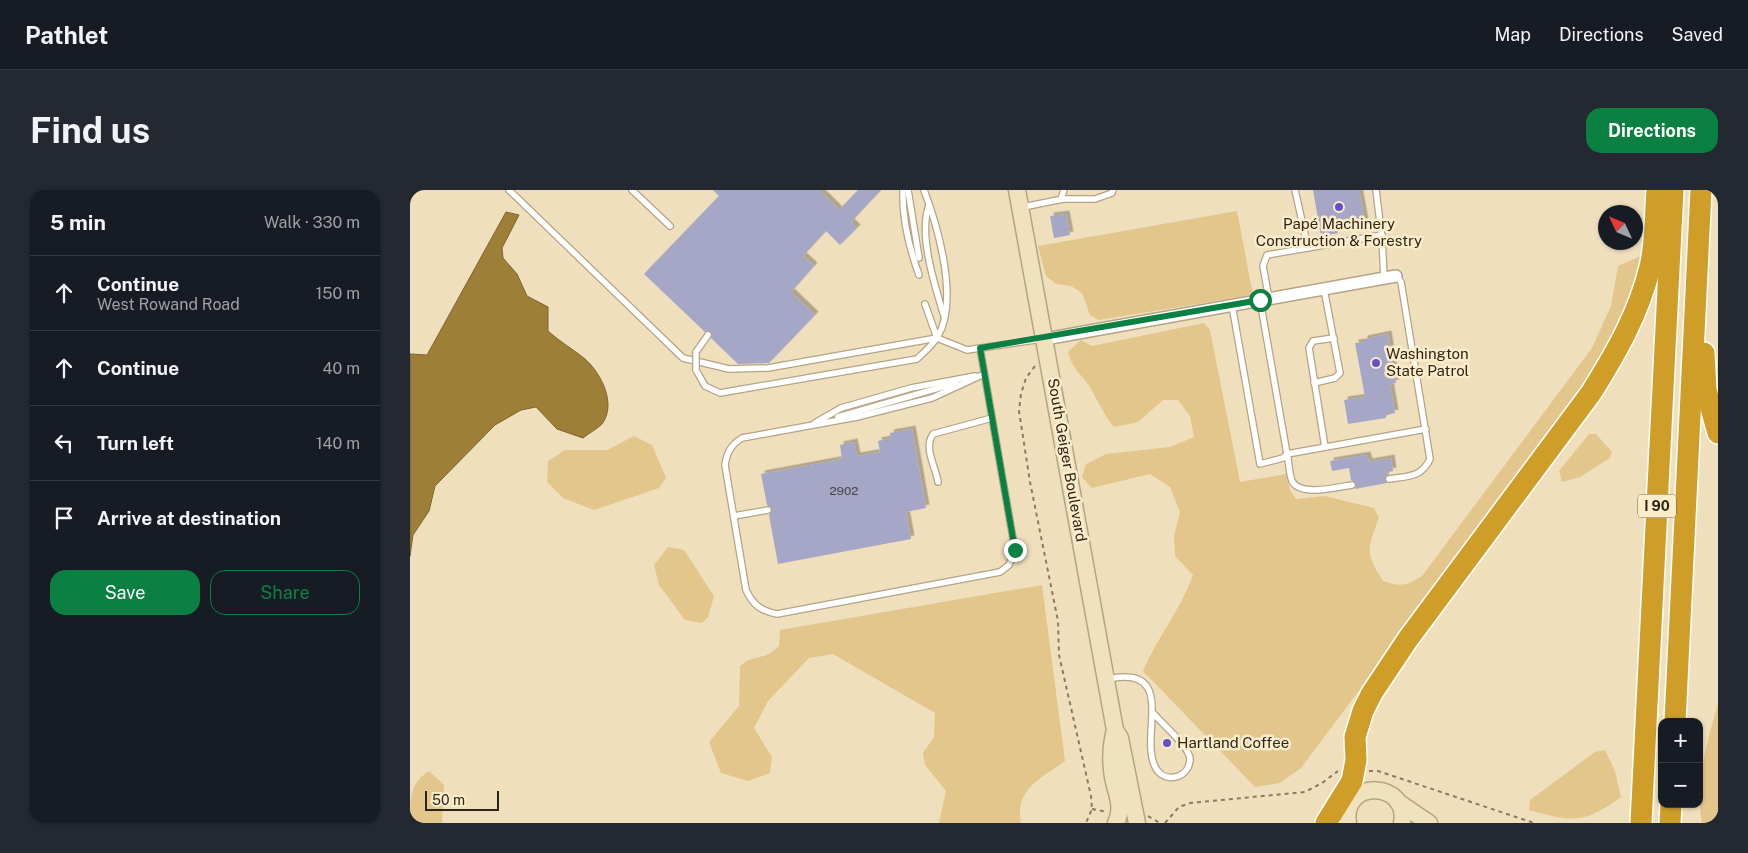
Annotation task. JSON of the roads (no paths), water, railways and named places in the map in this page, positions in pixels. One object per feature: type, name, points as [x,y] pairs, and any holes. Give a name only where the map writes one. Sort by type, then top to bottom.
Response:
[{"type":"highway","points":[[1326,823],[1352,781],[1356,760],[1355,737],[1363,711],[1372,693],[1408,639],[1574,416],[1616,353],[1632,323],[1651,266],[1657,190]]},
{"type":"highway","name":"I 90","points":[[1642,823],[1673,190]]},
{"type":"highway","name":"I 90","points":[[1675,718],[1700,190]]},
{"type":"highway","points":[[1695,282],[1703,342],[1706,390],[1718,433]]},
{"type":"highway","points":[[1352,808],[1365,782],[1368,770],[1362,744],[1360,723]]},
{"type":"highway","points":[[1670,823],[1671,808]]},
{"type":"street","name":"South Geiger Boulevard","points":[[1017,190],[1115,730],[1120,738],[1137,823]]},
{"type":"street","points":[[1046,344],[1232,305],[1390,277]]},
{"type":"street","name":"South Geiger Boulevard","points":[[1115,730],[1111,744],[1113,778],[1120,808],[1116,823]]},
{"type":"street","points":[[1331,823],[1376,789],[1393,796],[1398,802],[1402,810],[1402,823]]},
{"type":"street","points":[[1398,802],[1428,823]]},
{"type":"lane","points":[[509,190],[683,358],[729,370],[768,368],[937,338],[968,350],[1046,344]]},
{"type":"lane","points":[[632,190],[670,226]]},
{"type":"lane","points":[[903,190],[903,201],[913,259],[919,275]]},
{"type":"lane","points":[[908,190],[919,258]]},
{"type":"lane","points":[[708,335],[696,352],[696,370],[705,386],[720,394],[917,359],[937,338],[945,318],[949,298],[938,234],[924,190]]},
{"type":"lane","points":[[1061,200],[1064,190]]},
{"type":"lane","points":[[1020,208],[1061,200],[1095,199],[1112,193],[1113,190]]},
{"type":"lane","points":[[1295,190],[1308,248]]},
{"type":"lane","points":[[1376,190],[1390,277],[1401,282],[1430,459],[1426,469],[1419,474],[1389,479]]},
{"type":"lane","points":[[929,205],[925,216],[927,238],[933,277],[945,318]]},
{"type":"lane","points":[[1352,485],[1306,491],[1297,487],[1292,482],[1264,299],[1263,266],[1267,256],[1382,235]]},
{"type":"lane","points":[[1314,383],[1335,378],[1340,373],[1324,289]]},
{"type":"lane","points":[[924,304],[937,338]]},
{"type":"lane","points":[[1232,305],[1260,464],[1283,458],[1287,454],[1426,429]]},
{"type":"lane","points":[[1326,447],[1309,348],[1313,341],[1334,338]]},
{"type":"lane","points":[[980,348],[1015,550],[1009,565],[1000,572],[776,614],[767,612],[751,600],[746,590],[726,465],[727,453],[733,444],[742,438],[857,417],[932,398],[984,374]]},
{"type":"lane","points":[[810,426],[841,408],[911,388],[984,374]]},
{"type":"lane","points":[[938,482],[931,460],[929,441],[933,434],[992,418]]},
{"type":"lane","points":[[734,516],[768,510]]},
{"type":"lane","points":[[1106,680],[1125,676],[1136,677],[1146,686],[1153,713],[1152,757],[1156,770],[1164,776],[1173,778],[1182,775],[1190,766],[1191,756],[1187,748],[1163,726],[1153,713]]},
{"type":"place","name":"Papé Machinery Construction & Forestry","points":[[1339,207]]},
{"type":"place","name":"Washington State Patrol","points":[[1376,363]]},
{"type":"place","name":"Hartland Coffee","points":[[1167,743]]}]
